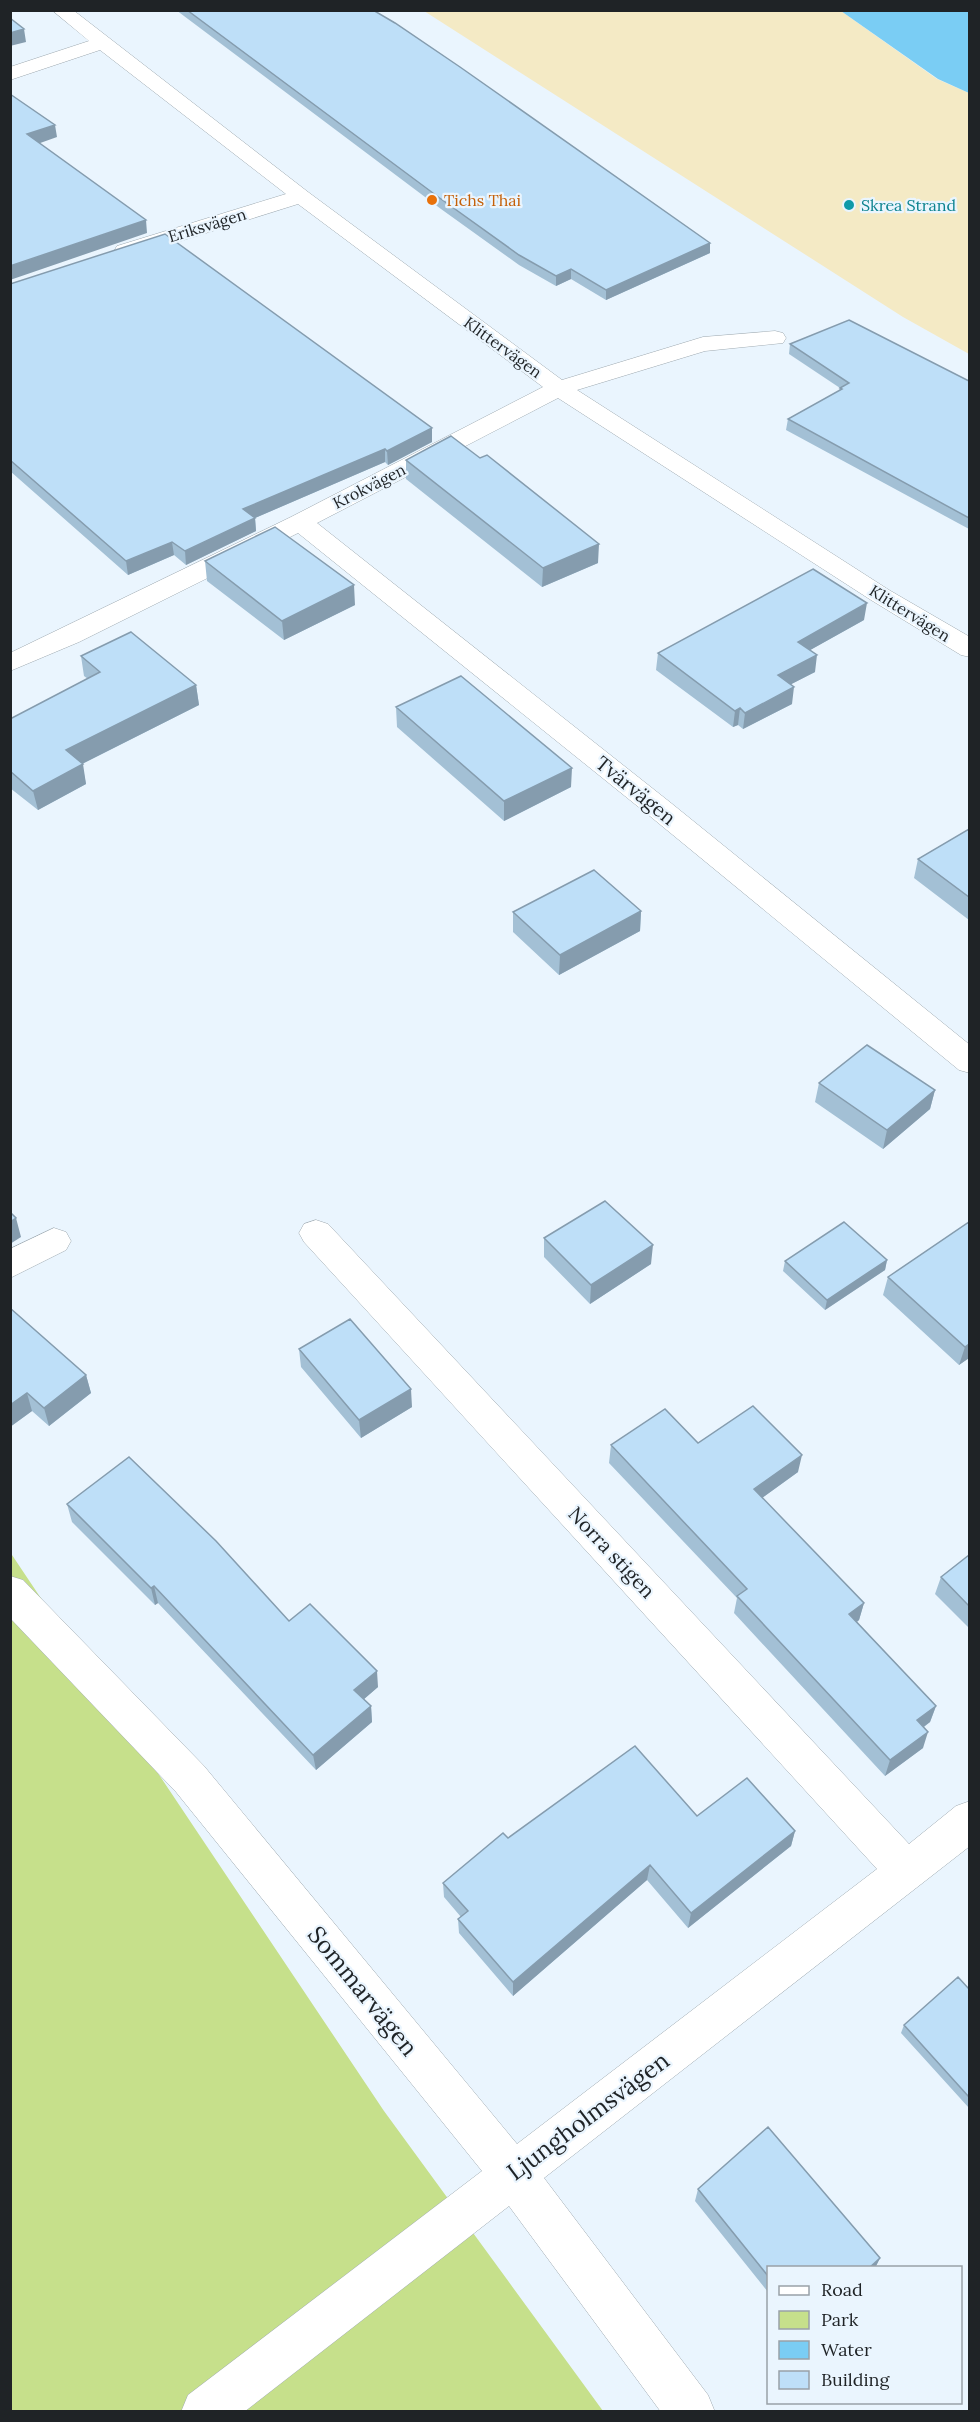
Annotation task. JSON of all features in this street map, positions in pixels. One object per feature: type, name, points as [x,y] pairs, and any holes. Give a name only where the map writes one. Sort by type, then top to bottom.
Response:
[{"type":"street","name":"Klittervägen","points":[[61,10],[301,196],[559,388],[880,595],[969,649]]},
{"type":"street","points":[[10,74],[104,42]]},
{"type":"street","name":"Eriksvägen","points":[[110,256],[301,196]]},
{"type":"street","name":"Krokvägen","points":[[10,663],[70,636],[300,522],[559,388],[703,344],[775,339]]},
{"type":"street","name":"Tvärvägen","points":[[300,522],[670,817],[969,1062]]},
{"type":"street","name":"Norra stigen","points":[[316,1233],[908,1871]]},
{"type":"street","points":[[10,1265],[54,1240]]},
{"type":"street","name":"Sommarvägen","points":[[10,1592],[190,1779],[513,2174],[690,2412]]},
{"type":"street","name":"Ljungholmsvägen","points":[[205,2412],[908,1871],[965,1832]]},
{"type":"green space","points":[[10,1552],[384,2111],[603,2411],[11,2411]]},
{"type":"sand","name":"Skrea Strand","points":[[424,11],[841,11],[937,79],[969,93],[969,354],[903,317]]},
{"type":"water","points":[[841,11],[969,11],[969,93],[938,79]]},
{"type":"building","points":[[187,10],[373,10],[460,67],[710,243],[606,290],[571,269],[556,276],[519,255],[441,199]]},
{"type":"building","points":[[10,18],[24,29],[10,33]]},
{"type":"building","points":[[10,94],[55,125],[27,134],[146,220],[10,266]]},
{"type":"building","points":[[165,234],[432,428],[387,451],[385,449],[243,509],[255,518],[185,551],[172,542],[126,561],[10,460],[10,284]]},
{"type":"building","points":[[849,320],[969,381],[969,518],[788,419],[849,383],[790,344]]},
{"type":"building","points":[[451,436],[480,458],[487,455],[599,544],[543,568],[406,460]]},
{"type":"building","points":[[275,527],[354,585],[282,621],[205,561]]},
{"type":"building","points":[[813,569],[867,603],[798,642],[817,655],[778,675],[794,687],[745,713],[740,708],[735,711],[658,653]]},
{"type":"building","points":[[131,632],[196,685],[66,750],[83,764],[33,791],[10,771],[10,719],[100,672],[81,656]]},
{"type":"building","points":[[461,676],[572,768],[504,801],[396,707]]},
{"type":"building","points":[[969,829],[969,897],[918,859]]},
{"type":"building","points":[[594,870],[641,911],[560,955],[513,912]]},
{"type":"building","points":[[867,1045],[935,1090],[887,1130],[819,1083]]},
{"type":"building","points":[[605,1201],[653,1245],[591,1285],[544,1238]]},
{"type":"building","points":[[10,1212],[16,1218],[10,1222]]},
{"type":"building","points":[[844,1222],[887,1260],[827,1300],[785,1261]]},
{"type":"building","points":[[969,1222],[969,1344],[965,1347],[888,1277]]},
{"type":"building","points":[[10,1308],[86,1375],[44,1408],[27,1393],[10,1405]]},
{"type":"building","points":[[350,1319],[411,1389],[359,1420],[299,1349]]},
{"type":"building","points":[[753,1406],[802,1455],[754,1489],[864,1603],[849,1614],[936,1706],[917,1720],[928,1732],[890,1760],[737,1596],[747,1589],[611,1445],[665,1409],[698,1443]]},
{"type":"building","points":[[129,1457],[216,1541],[289,1621],[310,1604],[377,1671],[354,1690],[371,1706],[313,1755],[154,1586],[151,1588],[67,1504]]},
{"type":"building","points":[[969,1555],[969,1606],[941,1577]]},
{"type":"building","points":[[635,1746],[697,1816],[747,1778],[795,1831],[691,1913],[650,1865],[513,1982],[458,1919],[468,1911],[443,1883],[503,1833],[508,1838]]},
{"type":"building","points":[[958,1977],[969,1989],[969,2097],[904,2025]]},
{"type":"building","points":[[768,2127],[880,2258],[871,2266],[767,2266],[767,2275],[698,2189]]},
{"type":"place","name":"Tichs Thai","points":[[432,200]]},
{"type":"place","name":"Skrea Strand","points":[[849,205]]}]
